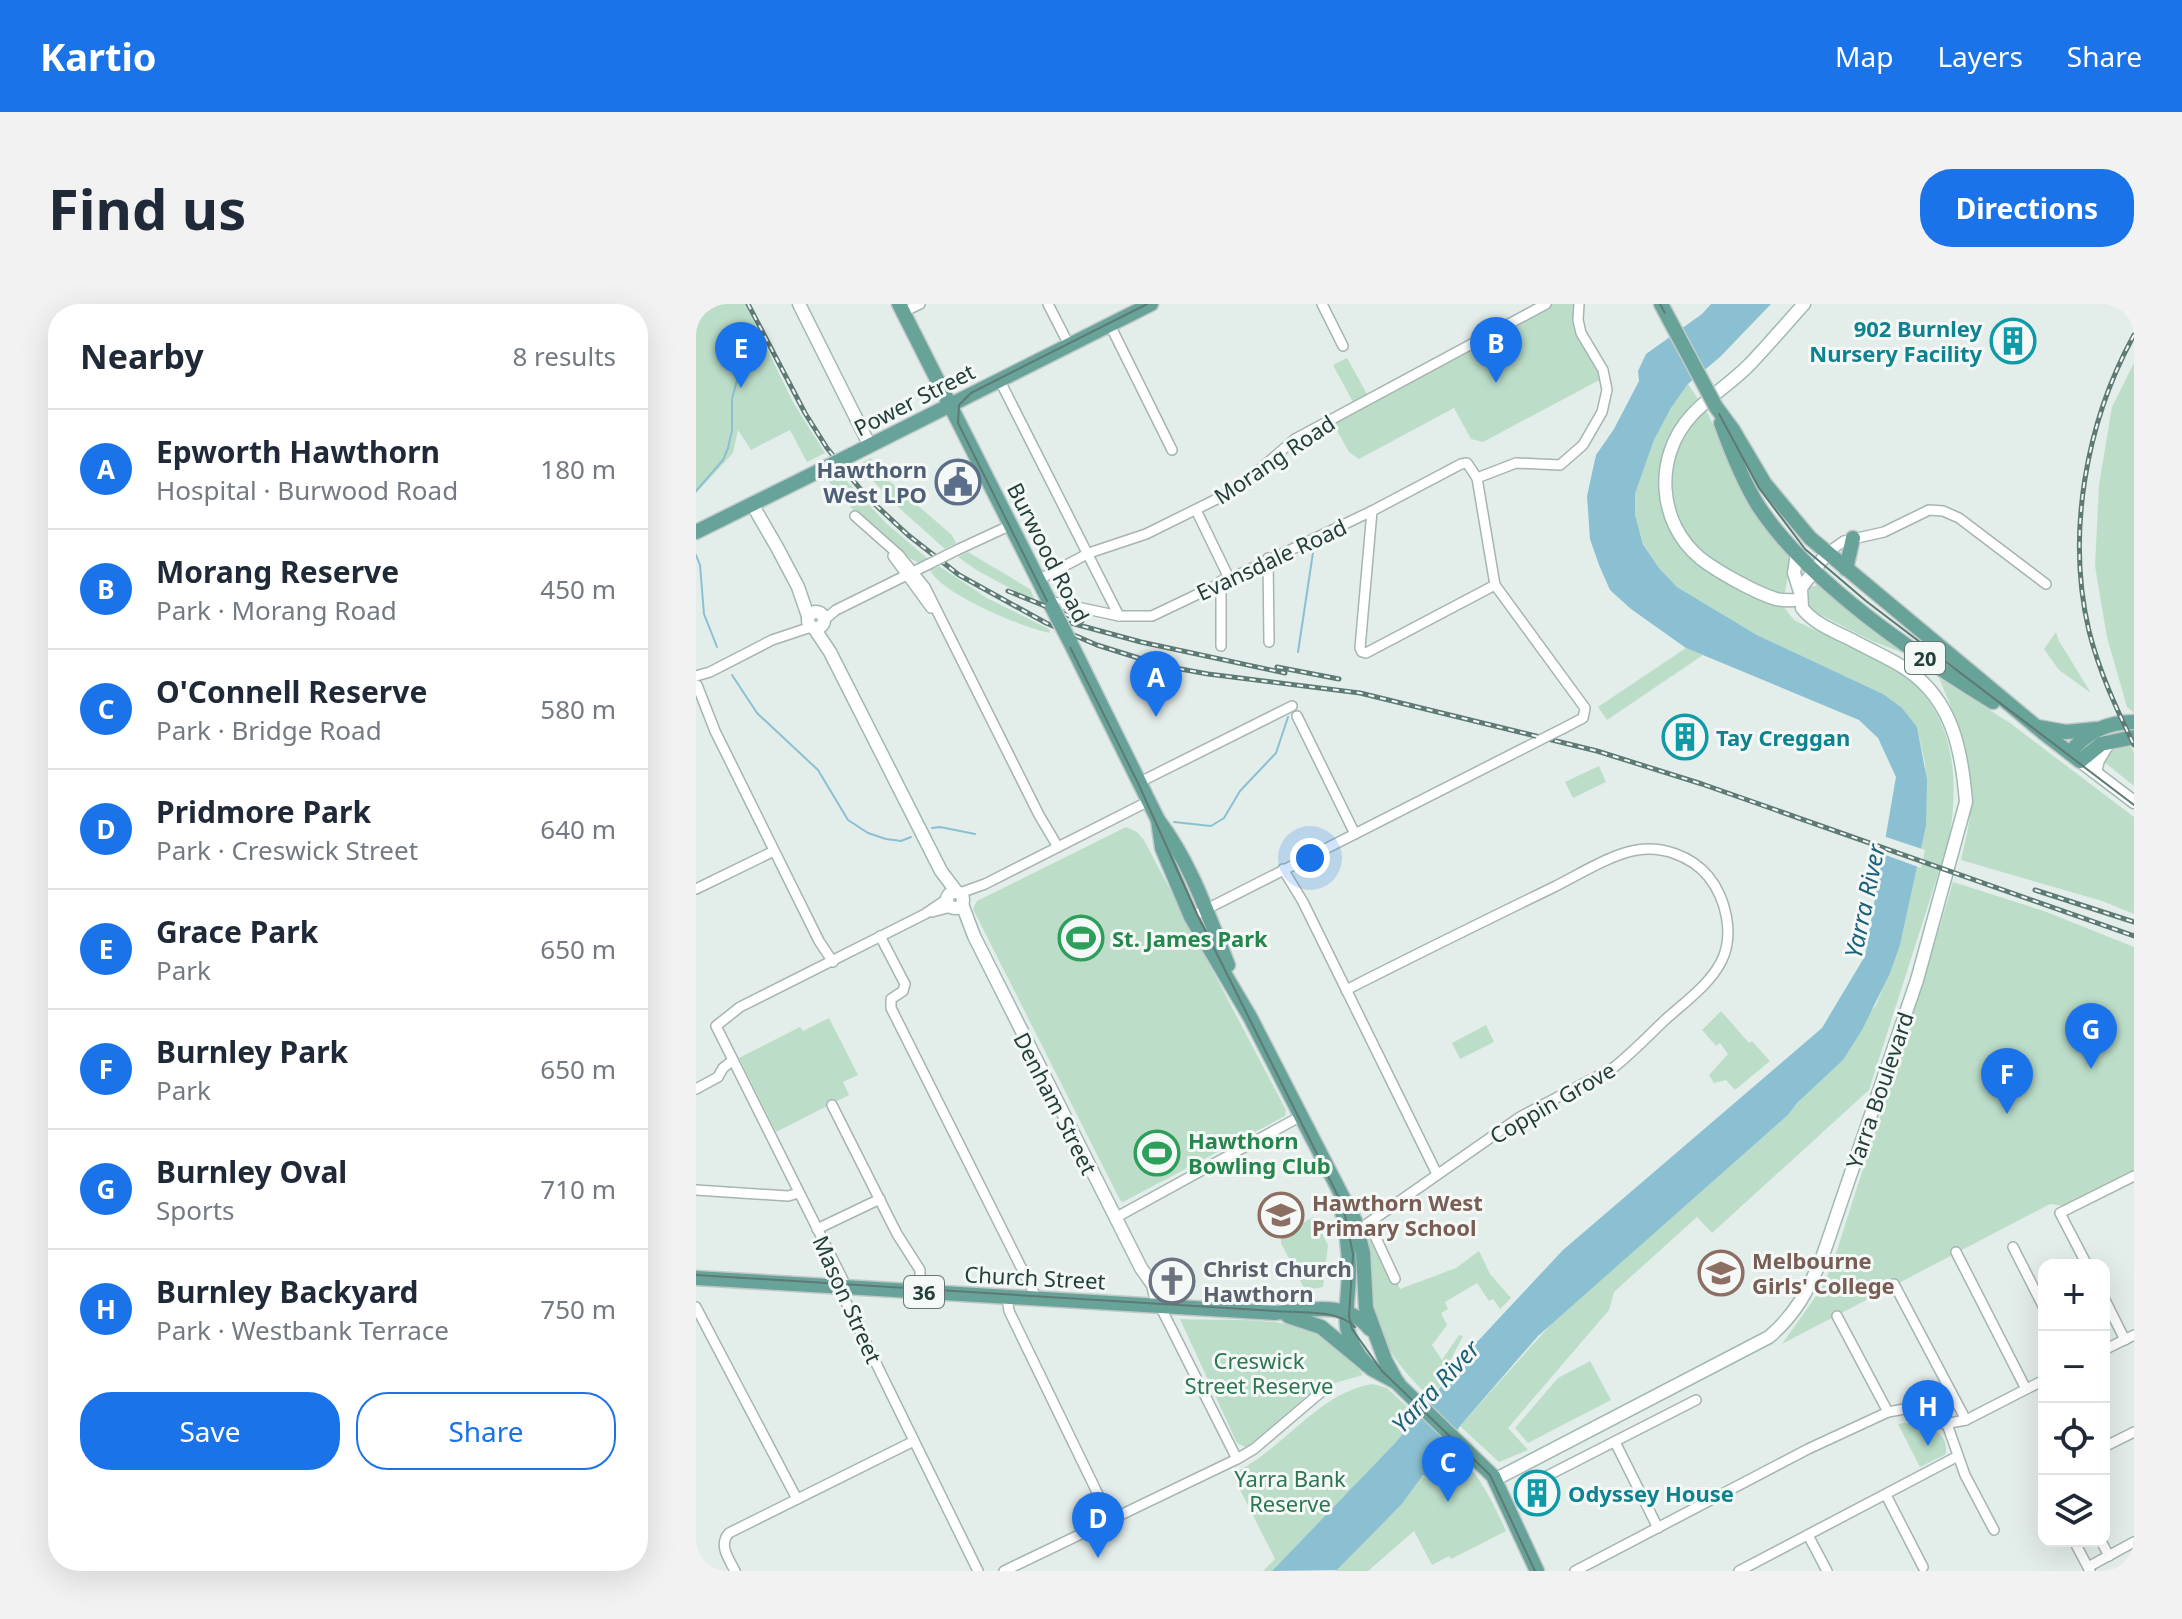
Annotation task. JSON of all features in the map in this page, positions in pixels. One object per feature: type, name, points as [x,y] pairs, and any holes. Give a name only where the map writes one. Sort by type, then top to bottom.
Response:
[{"type":"main road","name":"Power Street","points":[[696,532],[951,407],[1151,304]]},
{"type":"main road","name":"20","points":[[1662,304],[1716,407],[1774,496],[1801,528],[1846,569],[2075,757]]},
{"type":"main road","name":"Burwood Road","points":[[901,308],[1158,820],[1177,845],[1250,1017]]},
{"type":"main road","name":"20","points":[[1716,407],[1756,501],[1813,570],[1938,667],[2041,731]]},
{"type":"main road","points":[[1846,569],[1853,538]]},
{"type":"main road","points":[[2041,731],[2066,732],[2134,722]]},
{"type":"main road","points":[[2075,757],[2097,729]]},
{"type":"main road","points":[[2075,757],[2101,744],[2134,737]]},
{"type":"main road","name":"Burwood Road","points":[[1158,820],[1162,848],[1191,917],[1250,1017],[1358,1230],[1363,1253],[1365,1305],[1376,1340]]},
{"type":"main road","name":"Burwood Road","points":[[1358,1230],[1348,1284],[1345,1326],[1351,1343],[1367,1365]]},
{"type":"main road","name":"Church Street","points":[[696,1278],[1275,1313],[1345,1311]]},
{"type":"main road","points":[[1345,1311],[1365,1323],[1398,1384],[1479,1459],[1496,1479],[1537,1571]]},
{"type":"main road","name":"Church Street","points":[[1275,1313],[1321,1327],[1367,1365],[1398,1384]]},
{"type":"street","points":[[799,304],[870,446]]},
{"type":"street","points":[[901,308],[920,304]]},
{"type":"street","points":[[1048,304],[1069,345]]},
{"type":"street","points":[[1322,304],[1343,346]]},
{"type":"street","name":"Morang Road","points":[[1038,580],[1089,553],[1146,534],[1237,489],[1295,439],[1546,304]]},
{"type":"street","points":[[1191,917],[1583,718],[1583,705],[1495,585],[1477,478],[1516,463],[1560,465],[1583,445],[1602,412],[1607,390],[1603,370],[1581,333],[1579,304]]},
{"type":"street","points":[[1800,596],[1784,600],[1768,596],[1698,556],[1677,530],[1667,502],[1665,482],[1672,446],[1686,422],[1752,363],[1804,304]]},
{"type":"street","points":[[1110,325],[1172,450]]},
{"type":"street","points":[[1000,381],[1119,616]]},
{"type":"street","name":"Evansdale Road","points":[[1050,604],[1119,616],[1152,616],[1372,511],[1461,464],[1467,463],[1472,467],[1477,478]]},
{"type":"street","name":"Denham Street","points":[[755,503],[1141,1268],[1156,1306],[1237,1459]]},
{"type":"street","points":[[1196,510],[1225,579],[1221,646]]},
{"type":"street","points":[[1800,596],[1804,581],[1835,545],[1884,532],[1929,510],[1943,511],[1959,518],[2046,584]]},
{"type":"street","points":[[1372,511],[1360,648],[1366,653],[1495,585]]},
{"type":"street","points":[[855,516],[899,555],[939,617],[1055,849]]},
{"type":"street","points":[[1010,522],[710,672],[697,684],[706,711],[774,851],[830,963],[1149,801]]},
{"type":"street","points":[[1797,554],[1794,573],[1800,596]]},
{"type":"street","points":[[1268,558],[1269,642]]},
{"type":"street","name":"Yarra Boulevard","points":[[1496,1479],[1737,1355],[1780,1328],[1802,1301],[1822,1258],[1864,1137],[1917,980],[1959,836],[1966,802],[1965,773],[1953,727],[1929,688],[1903,667],[1814,620],[1802,608],[1800,596]]},
{"type":"street","points":[[1140,782],[1295,711],[1355,834]]},
{"type":"street","points":[[2095,772],[2109,742]]},
{"type":"street","name":"20","points":[[2075,757],[2134,802]]},
{"type":"street","name":"Coppin Grove","points":[[1346,990],[1627,852],[1652,849],[1679,854],[1700,867],[1718,892],[1726,913],[1723,959],[1701,987],[1613,1068],[1520,1117],[1358,1230]]},
{"type":"street","points":[[696,889],[774,851]]},
{"type":"street","points":[[1286,868],[1437,1174]]},
{"type":"street","points":[[880,936],[905,984],[903,991],[891,999],[891,1008],[1037,1299]]},
{"type":"street","name":"Mason Street","points":[[830,963],[736,1009],[717,1023],[716,1028],[843,1280],[843,1296],[978,1571]]},
{"type":"street","points":[[696,1089],[718,1077],[732,1061]]},
{"type":"street","points":[[832,1105],[897,1234],[920,1270],[920,1292]]},
{"type":"street","points":[[1115,1218],[1301,1116]]},
{"type":"street","points":[[2084,1259],[2060,1213],[2134,1176]]},
{"type":"street","points":[[696,1190],[788,1196],[799,1193]]},
{"type":"street","points":[[817,1229],[880,1199]]},
{"type":"street","points":[[1358,1230],[1395,1279]]},
{"type":"street","points":[[2013,1247],[2038,1296]]},
{"type":"street","points":[[1956,1252],[2026,1389]]},
{"type":"street","points":[[1894,1284],[1966,1420]]},
{"type":"street","points":[[1007,1297],[1009,1311],[1110,1519]]},
{"type":"street","points":[[696,1307],[797,1499]]},
{"type":"street","points":[[2110,1308],[2129,1338],[2110,1347]]},
{"type":"street","points":[[1837,1316],[1889,1412]]},
{"type":"street","points":[[1575,1571],[1808,1449],[1889,1412],[1930,1423],[1947,1424],[1966,1420],[2038,1383]]},
{"type":"street","points":[[1004,1571],[1237,1459],[1254,1449],[1327,1387]]},
{"type":"street","points":[[1545,1477],[1696,1400]]},
{"type":"street","points":[[1947,1424],[1958,1456],[1994,1530]]},
{"type":"street","points":[[2110,1444],[2134,1432]]},
{"type":"street","points":[[735,1571],[724,1546],[729,1533],[914,1441]]},
{"type":"street","points":[[1615,1442],[1658,1528]]},
{"type":"street","points":[[1739,1571],[1958,1456]]},
{"type":"street","points":[[1886,1495],[1923,1567]]},
{"type":"street","points":[[1808,1535],[1827,1571]]},
{"type":"street","points":[[2077,1547],[2089,1569],[2134,1542]]},
{"type":"street","points":[[2104,1547],[2109,1556]]},
{"type":"green space","points":[[696,304],[745,304],[794,404],[825,453],[807,462],[790,430],[751,450],[738,430],[733,453],[696,493]]},
{"type":"green space","points":[[1546,304],[1579,304],[1578,321],[1603,378],[1483,442],[1471,439],[1454,408],[1359,459],[1349,452],[1331,420]]},
{"type":"green space","points":[[1347,358],[1367,394],[1353,402],[1333,365]]},
{"type":"green space","points":[[2134,363],[2134,713],[2127,707],[2107,637],[2095,566],[2099,485],[2112,407]]},
{"type":"green space","points":[[1688,384],[1708,414],[1748,500],[1791,556],[1783,606],[1794,620],[1894,669],[1914,684],[1930,702],[1941,723],[1953,768],[1949,840],[1869,1090],[1712,1233],[1697,1217],[1614,1292],[1609,1310],[1508,1428],[1528,1450],[1499,1462],[1460,1426],[1553,1322],[1788,1115],[1876,1005],[1900,945],[1926,826],[1925,764],[1917,727],[1883,694],[1757,635],[1677,587],[1659,568],[1643,543],[1635,515],[1635,494],[1654,440]]},
{"type":"green space","points":[[871,458],[887,479],[952,535],[956,543],[945,549],[897,506],[858,465]]},
{"type":"green space","points":[[840,474],[887,524],[927,558],[919,563],[906,556],[869,526],[828,480]]},
{"type":"green space","points":[[968,552],[1030,589],[1036,602],[958,557]]},
{"type":"green space","points":[[939,566],[987,598],[1049,629],[1050,633],[1004,617],[966,599],[937,579],[930,570]]},
{"type":"green space","points":[[1818,585],[1906,654],[1872,641],[1813,611],[1808,603],[1808,594],[1810,587]]},
{"type":"green space","points":[[2056,632],[2091,693],[2059,670],[2044,649]]},
{"type":"green space","points":[[1686,648],[1703,655],[1607,720],[1598,707]]},
{"type":"green space","points":[[1939,678],[2010,723],[2134,817],[2134,914],[2102,901],[1961,860],[1970,811],[1970,772],[1962,740]]},
{"type":"green space","points":[[2130,745],[2134,752],[2134,786],[2103,761],[2111,751]]},
{"type":"green space","points":[[1599,766],[1606,782],[1573,798],[1565,782]]},
{"type":"green space","name":"St. James Park","points":[[1126,827],[1144,840],[1286,1110],[1285,1116],[1123,1202],[973,909],[977,901]]},
{"type":"green space","points":[[1953,882],[2044,911],[2134,947],[2134,1171],[2064,1206],[2050,1204],[1782,1344],[1821,1289],[1833,1263]]},
{"type":"green space","points":[[1721,1011],[1770,1061],[1735,1090],[1726,1080],[1714,1083],[1709,1075],[1728,1054],[1720,1043],[1716,1046],[1702,1030]]},
{"type":"green space","points":[[829,1018],[858,1075],[843,1082],[849,1095],[776,1132],[739,1058],[800,1027],[803,1031]]},
{"type":"green space","points":[[1486,1025],[1494,1042],[1460,1059],[1452,1043]]},
{"type":"green space","points":[[1313,1217],[1328,1245],[1323,1287],[1305,1290],[1281,1243],[1281,1236]]},
{"type":"green space","points":[[1373,1230],[1400,1289],[1456,1268],[1479,1251],[1490,1274],[1511,1298],[1500,1309],[1493,1299],[1489,1301],[1477,1283],[1445,1302],[1448,1309],[1441,1313],[1447,1325],[1432,1345],[1442,1360],[1459,1335],[1463,1336],[1449,1363],[1452,1371],[1431,1398],[1400,1365],[1380,1327],[1373,1296],[1368,1233]]},
{"type":"green space","name":"Creswick Street Reserve","points":[[1180,1319],[1259,1321],[1305,1328],[1322,1335],[1338,1347],[1363,1375],[1324,1386],[1321,1384],[1245,1447],[1237,1443]]},
{"type":"green space","points":[[1590,1361],[1611,1400],[1528,1443],[1515,1428],[1558,1378]]},
{"type":"green space","name":"Yarra Bank Reserve","points":[[1373,1384],[1387,1388],[1417,1416],[1396,1442],[1272,1571],[1263,1571],[1275,1559],[1232,1474],[1268,1451],[1318,1409],[1354,1389]]},
{"type":"green space","points":[[1905,1423],[1940,1434],[1946,1454],[1920,1467],[1898,1424]]},
{"type":"green space","points":[[1449,1443],[1482,1484],[1506,1531],[1451,1559],[1449,1556],[1432,1565],[1414,1531],[1368,1571],[1336,1571],[1401,1505],[1412,1486],[1434,1467]]},
{"type":"water","points":[[1711,304],[1771,304],[1720,357],[1688,384],[1671,408],[1654,440],[1635,494],[1635,515],[1643,544],[1677,587],[1757,635],[1883,694],[1902,708],[1917,727],[1927,780],[1926,826],[1900,945],[1862,1030],[1843,1060],[1788,1115],[1538,1336],[1460,1426],[1442,1456],[1401,1505],[1337,1570],[1272,1571],[1396,1442],[1477,1342],[1563,1250],[1822,1028],[1865,956],[1896,777],[1878,738],[1859,720],[1686,648],[1610,590],[1590,539],[1587,496],[1596,455],[1614,429],[1639,381],[1638,371],[1646,354],[1702,314]]},
{"type":"pier","points":[[1883,836],[1925,850],[1921,868],[1880,853]]},
{"type":"waterway","points":[[696,491],[723,460],[728,448],[732,430],[732,399],[745,351]]},
{"type":"waterway","points":[[1298,652],[1314,546]]},
{"type":"waterway","points":[[696,555],[700,565],[704,614],[717,647]]},
{"type":"waterway","points":[[732,675],[757,713],[818,770],[848,820],[868,833],[886,839],[901,841],[911,837]]},
{"type":"waterway","points":[[1174,822],[1211,826],[1224,818],[1240,791],[1276,753],[1288,717]]},
{"type":"waterway","points":[[932,828],[975,834]]},
{"type":"tram line","points":[[1147,304],[971,393],[959,405],[958,423],[1138,783],[1197,914],[1343,1206],[1353,1254],[1349,1316],[1352,1329],[1382,1371],[1490,1475],[1535,1571]]},
{"type":"tram line","points":[[1660,304],[1759,488],[1805,549],[1866,601],[2134,805]]},
{"type":"tram line","points":[[696,1275],[1318,1313],[1339,1317],[1355,1327]]},
{"type":"railway","points":[[748,304],[805,413],[827,448],[866,496],[908,535],[959,575],[1046,623],[1097,645],[1164,666],[1360,693],[1597,751],[1702,784],[2134,936]]},
{"type":"railway","points":[[2134,335],[2103,404],[2085,479],[2080,518],[2082,594],[2089,631],[2108,689],[2134,745]]},
{"type":"railway","points":[[1008,591],[1082,621]]},
{"type":"railway","points":[[1071,623],[1141,642],[1285,673]]},
{"type":"railway","points":[[1277,667],[1339,679]]},
{"type":"railway","points":[[2035,890],[2134,922]]},
{"type":"place","name":"902 Burnley Nursery Facility","points":[[2013,341]]},
{"type":"place","name":"Morang Reserve","points":[[1496,383]]},
{"type":"place","name":"Grace Park","points":[[741,388]]},
{"type":"place","name":"Hawthorn West LPO","points":[[958,482]]},
{"type":"place","name":"Epworth Hawthorn","points":[[1156,717]]},
{"type":"place","name":"Tay Creggan","points":[[1685,737]]},
{"type":"place","name":"St. James Park","points":[[1081,938]]},
{"type":"place","name":"Burnley Oval","points":[[2091,1069]]},
{"type":"place","name":"Burnley Park","points":[[2007,1114]]},
{"type":"place","name":"Hawthorn Bowling Club","points":[[1157,1153]]},
{"type":"place","name":"Hawthorn West Primary School","points":[[1281,1215]]},
{"type":"place","name":"Melbourne Girls' College","points":[[1721,1273]]},
{"type":"place","name":"Christ Church Hawthorn","points":[[1172,1281]]},
{"type":"place","name":"Burnley Backyard","points":[[1928,1446]]},
{"type":"place","name":"Odyssey House","points":[[1537,1493]]},
{"type":"place","name":"O'Connell Reserve","points":[[1448,1502]]},
{"type":"place","name":"Pridmore Park","points":[[1098,1558]]},
{"type":"water label","name":"Yarra River","points":[[1864,901]]},
{"type":"water label","name":"Yarra River","points":[[1435,1386]]}]
